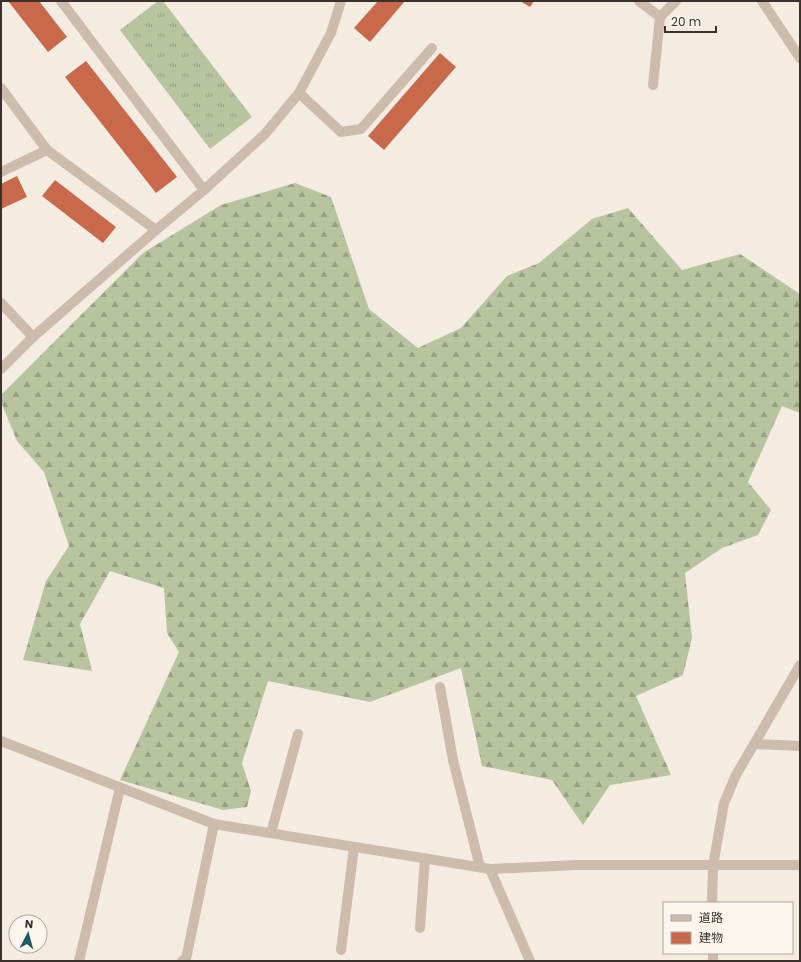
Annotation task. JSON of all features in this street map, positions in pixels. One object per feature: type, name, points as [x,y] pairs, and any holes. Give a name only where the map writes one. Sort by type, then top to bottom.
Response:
[{"type":"street","points":[[62,1],[204,190]]},
{"type":"street","points":[[1,369],[33,337],[204,190],[265,134],[299,93],[331,33],[341,1]]},
{"type":"street","points":[[640,1],[660,17]]},
{"type":"street","points":[[653,85],[660,17],[676,1]]},
{"type":"street","points":[[762,1],[800,58]]},
{"type":"street","points":[[299,93],[341,132],[361,129],[432,48]]},
{"type":"street","points":[[1,88],[47,150],[156,230]]},
{"type":"street","points":[[1,172],[47,150]]},
{"type":"street","points":[[1,303],[33,337]]},
{"type":"street","points":[[712,902],[712,866],[724,803],[736,775],[800,665]]},
{"type":"street","points":[[440,687],[453,760],[485,868],[530,961]]},
{"type":"street","points":[[271,833],[298,734]]},
{"type":"street","points":[[1,741],[214,824],[485,868],[577,865],[800,865]]},
{"type":"street","points":[[754,744],[800,746]]},
{"type":"street","points":[[79,961],[120,788]]},
{"type":"street","points":[[182,961],[186,959],[214,824]]},
{"type":"street","points":[[341,950],[354,847]]},
{"type":"street","points":[[420,928],[425,858]]},
{"type":"green space","points":[[158,1],[163,1],[252,117],[210,149],[120,30]]},
{"type":"green space","points":[[295,183],[331,197],[369,309],[418,348],[461,328],[507,276],[539,263],[592,219],[628,208],[682,270],[740,254],[800,294],[800,413],[782,406],[748,482],[771,510],[758,535],[722,548],[685,573],[692,638],[683,675],[636,696],[671,775],[610,785],[583,825],[552,780],[482,766],[461,668],[370,702],[268,681],[242,763],[251,791],[247,807],[223,810],[120,780],[179,652],[167,633],[164,588],[110,571],[80,624],[92,671],[23,660],[46,581],[69,546],[44,472],[17,441],[1,402],[1,395],[143,253],[221,205]]},
{"type":"building","points":[[8,1],[39,1],[67,37],[48,52]]},
{"type":"building","points":[[378,1],[405,1],[370,42],[354,28]]},
{"type":"building","points":[[520,1],[534,1],[530,7]]},
{"type":"building","points":[[440,53],[456,67],[384,150],[368,136]]},
{"type":"building","points":[[86,61],[177,177],[156,193],[65,77]]},
{"type":"building","points":[[17,176],[27,197],[1,209],[1,184]]},
{"type":"building","points":[[55,180],[116,227],[103,243],[42,196]]}]
